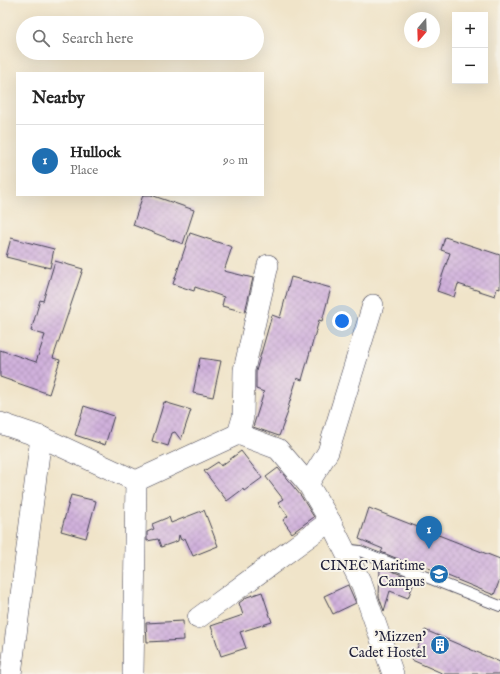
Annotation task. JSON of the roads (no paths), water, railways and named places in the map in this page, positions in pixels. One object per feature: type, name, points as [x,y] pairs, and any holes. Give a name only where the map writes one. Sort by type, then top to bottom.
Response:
[{"type":"street","points":[[238,434],[243,417],[244,370],[268,266]]},
{"type":"street","points":[[308,484],[328,452],[373,305]]},
{"type":"street","points":[[0,423],[41,437],[136,481],[238,434],[278,449],[308,484],[330,521],[362,585],[393,674]]},
{"type":"street","points":[[11,674],[41,437]]},
{"type":"street","points":[[133,674],[136,481]]},
{"type":"street","points":[[198,618],[330,521]]},
{"type":"lane","points":[[344,549],[360,551],[500,606]]},
{"type":"place","name":"Hullock","points":[[429,549]]},
{"type":"place","name":"CINEC Maritime Campus","points":[[439,574]]},
{"type":"place","name":"'Mizzen' Cadet Hostel","points":[[440,645]]}]
